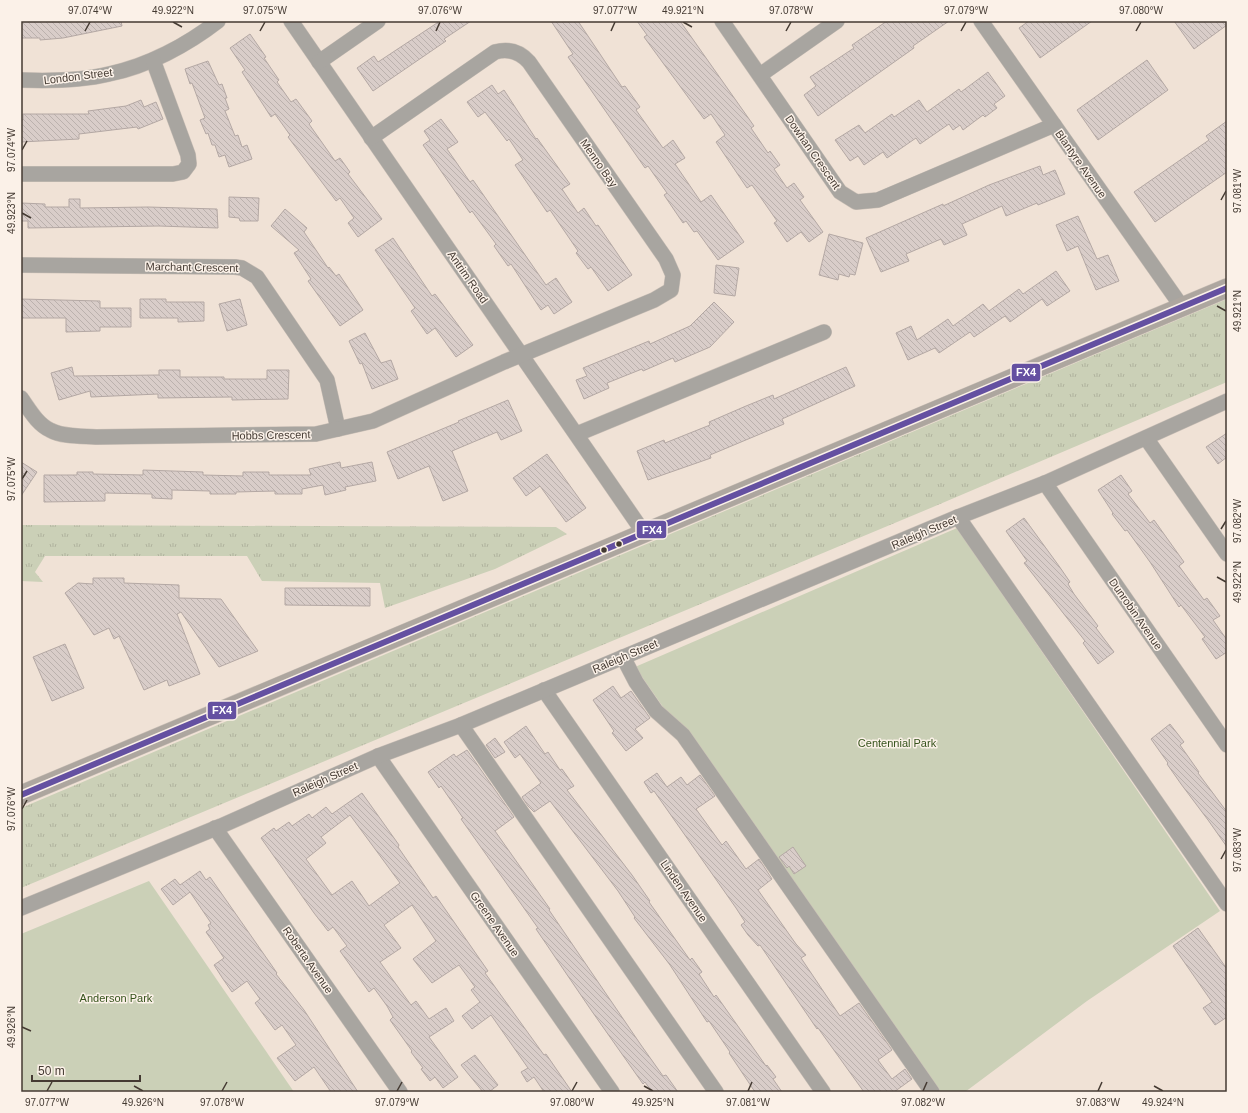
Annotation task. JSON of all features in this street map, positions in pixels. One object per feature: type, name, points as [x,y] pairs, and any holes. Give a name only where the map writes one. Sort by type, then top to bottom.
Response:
[{"type":"main road","points":[[21,795],[1227,288]]},
{"type":"street","name":"London Street","points":[[21,80],[43,80],[109,74],[153,60],[181,46],[218,21]]},
{"type":"street","name":"Antrim Road","points":[[291,21],[523,355],[644,533]]},
{"type":"street","points":[[319,62],[378,21]]},
{"type":"street","name":"Dowhan Crescent","points":[[722,21],[840,192],[856,202],[878,200],[1054,125]]},
{"type":"street","points":[[760,75],[837,21]]},
{"type":"street","name":"Blantyre Avenue","points":[[981,21],[1182,307]]},
{"type":"street","name":"Menno Bay","points":[[371,138],[495,52],[507,50],[520,54],[529,62],[662,252],[672,275],[671,290],[654,300],[523,355]]},
{"type":"street","points":[[21,174],[173,174],[183,172],[189,164],[188,155],[153,60]]},
{"type":"street","name":"Marchant Crescent","points":[[21,265],[235,267],[250,272],[257,277],[327,380],[338,429]]},
{"type":"street","points":[[577,434],[824,332]]},
{"type":"street","name":"Hobbs Crescent","points":[[21,398],[34,417],[50,431],[69,434],[96,437],[316,434],[373,421],[523,355]]},
{"type":"street","name":"Raleigh Street","points":[[21,908],[216,828],[378,756],[461,725],[958,517],[1045,483],[1227,401]]},
{"type":"street","points":[[1146,438],[1227,554]]},
{"type":"street","name":"Dunrobin Avenue","points":[[1045,483],[1227,745]]},
{"type":"street","points":[[958,517],[1227,904]]},
{"type":"street","points":[[623,657],[636,682],[656,711],[683,735],[932,1092]]},
{"type":"street","name":"Linden Avenue","points":[[544,690],[823,1092]]},
{"type":"street","points":[[461,725],[716,1092]]},
{"type":"street","name":"Greene Avenue","points":[[378,756],[612,1092]]},
{"type":"street","name":"Roberta Avenue","points":[[216,828],[400,1092]]},
{"type":"green space","points":[[1227,299],[1227,382],[933,507],[21,888],[21,808]]},
{"type":"green space","points":[[21,525],[556,527],[567,534],[495,569],[385,608],[380,583],[262,581],[247,556],[45,556],[35,572],[43,582],[21,581]]},
{"type":"green space","name":"Centennial Park","points":[[957,528],[1220,911],[1087,1001],[965,1092],[933,1092],[635,667]]},
{"type":"green space","name":"Anderson Park","points":[[149,881],[294,1092],[21,1092],[21,934]]},
{"type":"building","points":[[21,21],[121,21],[122,26],[63,38],[40,40],[40,38],[21,38]]},
{"type":"building","points":[[440,21],[471,21],[444,39],[446,41],[373,91],[357,68],[374,56],[378,62]]},
{"type":"building","points":[[551,21],[578,21],[622,87],[625,86],[640,107],[636,110],[663,148],[673,140],[685,158],[675,164],[701,202],[711,195],[744,242],[718,260],[697,231],[694,232],[686,221],[683,223],[664,195],[667,193],[648,166],[645,168],[568,57],[573,54]]},
{"type":"building","points":[[637,21],[680,21],[754,126],[751,128],[768,153],[770,151],[780,165],[774,169],[787,188],[794,183],[804,197],[800,200],[823,232],[809,242],[801,232],[787,242],[774,223],[777,221],[752,185],[747,188],[716,142],[725,135],[711,114],[704,119],[644,37],[647,35]]},
{"type":"building","points":[[887,21],[949,21],[913,46],[914,48],[818,116],[804,95],[816,86],[810,77],[854,48],[852,45]]},
{"type":"building","points":[[1029,21],[1092,21],[1040,58],[1019,28]]},
{"type":"building","points":[[1174,21],[1227,21],[1227,25],[1194,49]]},
{"type":"building","points":[[250,34],[266,57],[264,58],[279,80],[277,82],[291,102],[296,99],[312,121],[309,124],[335,161],[340,158],[350,172],[348,174],[382,219],[358,237],[348,223],[354,218],[340,198],[336,201],[288,137],[290,135],[275,114],[271,117],[242,72],[245,70],[230,48]]},
{"type":"building","points":[[1147,60],[1168,90],[1098,140],[1077,110]]},
{"type":"building","points":[[208,61],[219,85],[222,84],[229,109],[225,111],[235,136],[238,135],[242,147],[247,145],[252,159],[229,167],[225,155],[219,157],[215,145],[212,145],[208,133],[206,134],[200,120],[205,118],[185,69]]},
{"type":"building","points":[[988,72],[1005,96],[994,104],[997,108],[985,117],[983,115],[963,130],[960,125],[953,130],[949,124],[920,144],[916,138],[887,158],[883,152],[864,165],[858,156],[850,161],[835,140],[859,125],[865,133],[892,114],[894,117],[919,100],[927,112],[959,89],[961,92]]},
{"type":"building","points":[[492,85],[498,94],[504,90],[536,139],[537,138],[570,184],[562,189],[578,213],[584,208],[596,226],[598,225],[632,275],[608,291],[591,267],[588,269],[576,253],[578,251],[550,210],[547,212],[515,165],[523,160],[509,139],[507,141],[485,112],[478,117],[467,102]]},
{"type":"building","points":[[141,100],[144,107],[156,102],[163,119],[138,129],[137,127],[79,134],[79,139],[21,142],[21,120],[23,120],[23,114],[89,114],[88,111],[126,106]]},
{"type":"building","points":[[441,119],[458,142],[447,149],[470,182],[473,180],[546,285],[556,278],[572,302],[554,314],[548,305],[541,310],[511,264],[508,266],[494,246],[496,244],[472,211],[470,213],[423,145],[430,140],[424,131]]},
{"type":"building","points":[[1227,121],[1227,172],[1155,222],[1134,192],[1209,140],[1206,136]]},
{"type":"building","points":[[1040,166],[1043,175],[1055,170],[1065,194],[1038,205],[1037,203],[1006,216],[1002,206],[962,224],[967,235],[944,245],[941,239],[906,254],[909,261],[881,272],[866,238],[943,204],[943,206],[989,185]]},
{"type":"building","points":[[229,197],[259,198],[258,221],[240,221],[239,218],[229,217]]},
{"type":"building","points":[[69,199],[80,199],[80,208],[148,207],[217,209],[218,228],[159,226],[28,228],[28,221],[21,221],[21,203],[45,204],[45,207],[69,207]]},
{"type":"building","points":[[285,209],[307,228],[304,232],[328,268],[329,267],[336,276],[339,274],[363,310],[340,326],[308,281],[311,279],[294,253],[299,250],[271,226]]},
{"type":"building","points":[[1078,216],[1097,259],[1108,255],[1119,281],[1096,290],[1078,246],[1067,251],[1056,225]]},
{"type":"building","points":[[829,234],[863,243],[855,275],[850,274],[849,277],[839,274],[838,280],[819,275]]},
{"type":"building","points":[[393,238],[432,296],[435,294],[473,345],[456,357],[435,328],[427,334],[411,311],[415,308],[375,250]]},
{"type":"building","points":[[716,265],[739,268],[735,296],[714,293]]},
{"type":"building","points":[[1056,271],[1070,291],[1047,306],[1042,299],[1010,322],[1005,316],[974,337],[970,332],[939,353],[935,348],[908,360],[896,333],[911,326],[917,340],[948,319],[953,326],[983,304],[989,311],[1019,289],[1023,294]]},
{"type":"building","points":[[21,299],[100,301],[100,308],[131,308],[131,327],[100,327],[100,331],[66,332],[66,318],[21,318]]},
{"type":"building","points":[[140,299],[166,299],[166,302],[204,302],[204,321],[178,322],[178,318],[140,318]]},
{"type":"building","points":[[240,299],[247,325],[227,331],[219,304]]},
{"type":"building","points":[[714,302],[734,322],[710,347],[675,362],[673,358],[643,371],[642,369],[607,383],[609,388],[584,399],[576,380],[587,376],[583,368],[649,341],[650,344],[690,326]]},
{"type":"building","points":[[365,333],[381,363],[391,360],[398,379],[372,389],[362,363],[360,364],[349,341]]},
{"type":"building","points":[[72,367],[74,376],[159,375],[159,370],[180,370],[180,377],[224,377],[224,379],[267,379],[267,370],[289,370],[288,399],[232,400],[232,397],[158,398],[158,394],[91,397],[90,391],[59,400],[51,373]]},
{"type":"building","points":[[846,367],[855,386],[782,419],[784,424],[710,455],[711,458],[648,480],[637,451],[664,440],[665,443],[710,425],[709,422],[746,406],[773,395],[774,399]]},
{"type":"building","points":[[508,400],[522,431],[501,440],[497,432],[452,451],[468,491],[443,501],[429,466],[398,479],[387,452]]},
{"type":"building","points":[[1227,433],[1227,457],[1218,464],[1206,447]]},
{"type":"building","points":[[547,454],[586,508],[566,522],[540,486],[526,496],[513,478]]},
{"type":"building","points":[[21,462],[37,472],[21,496]]},
{"type":"building","points":[[340,462],[341,468],[372,462],[376,481],[345,487],[346,490],[325,495],[323,485],[302,489],[302,494],[275,494],[275,491],[210,494],[210,491],[172,490],[172,499],[152,498],[152,494],[105,493],[105,501],[44,502],[44,475],[77,475],[77,472],[93,472],[93,474],[143,475],[143,470],[203,472],[203,475],[243,476],[243,472],[269,472],[269,475],[311,475],[309,469]]},
{"type":"building","points":[[1121,475],[1132,491],[1128,494],[1150,523],[1154,520],[1184,562],[1179,566],[1204,600],[1207,598],[1220,616],[1213,620],[1227,640],[1227,652],[1216,659],[1202,639],[1205,637],[1181,605],[1179,607],[1127,530],[1125,531],[1112,514],[1113,513],[1098,490]]},
{"type":"building","points":[[1024,518],[1070,582],[1068,584],[1074,594],[1098,626],[1096,628],[1114,652],[1098,664],[1083,643],[1085,641],[1024,563],[1027,561],[1006,531]]},
{"type":"building","points":[[93,578],[124,578],[124,583],[179,585],[179,598],[221,599],[258,651],[219,667],[181,612],[177,614],[200,674],[169,686],[167,680],[144,690],[119,636],[114,639],[109,628],[94,635],[65,593],[78,583],[93,584]]},
{"type":"building","points":[[285,588],[370,588],[370,606],[285,605]]},
{"type":"building","points":[[65,644],[84,688],[52,701],[33,657]]},
{"type":"building","points":[[613,686],[621,698],[631,691],[650,718],[635,729],[643,738],[626,751],[612,733],[614,731],[593,700]]},
{"type":"building","points":[[1170,724],[1184,742],[1180,745],[1199,772],[1198,773],[1227,812],[1227,847],[1181,784],[1151,739]]},
{"type":"building","points":[[526,726],[545,754],[548,752],[560,770],[562,769],[574,786],[567,790],[632,875],[690,960],[692,958],[702,972],[699,974],[714,997],[716,995],[766,1066],[767,1065],[776,1077],[773,1079],[782,1092],[755,1092],[709,1021],[707,1022],[670,965],[634,918],[635,917],[618,891],[550,801],[534,812],[528,806],[522,797],[541,783],[520,754],[515,758],[504,742]]},
{"type":"building","points":[[495,738],[505,752],[495,758],[486,745]]},
{"type":"building","points":[[467,750],[514,817],[495,831],[550,909],[549,910],[641,1045],[663,1076],[666,1075],[678,1092],[652,1092],[645,1082],[643,1084],[536,929],[538,928],[461,819],[463,818],[441,786],[439,788],[428,772],[454,754],[456,757]]},
{"type":"building","points":[[657,773],[667,787],[681,777],[687,785],[700,775],[715,796],[696,809],[722,845],[726,841],[746,869],[759,859],[772,879],[758,890],[796,944],[806,955],[801,958],[840,1016],[859,1003],[892,1050],[878,1060],[892,1079],[905,1069],[912,1079],[894,1092],[864,1092],[818,1028],[817,1029],[760,945],[758,946],[741,925],[745,922],[736,908],[654,791],[651,793],[644,782]]},
{"type":"building","points":[[362,793],[399,845],[398,847],[433,898],[436,896],[488,971],[485,973],[544,1055],[546,1054],[572,1092],[544,1092],[534,1077],[527,1082],[521,1072],[528,1068],[491,1015],[472,1029],[462,1016],[480,1002],[471,990],[475,987],[459,965],[432,983],[413,959],[436,941],[412,905],[384,925],[401,948],[380,962],[411,1005],[416,1001],[429,1019],[446,1008],[454,1021],[429,1037],[458,1077],[443,1088],[435,1077],[430,1081],[421,1069],[423,1068],[411,1052],[412,1051],[390,1020],[393,1017],[387,1006],[374,988],[369,992],[340,951],[347,946],[333,927],[328,931],[261,838],[274,828],[276,831],[289,822],[292,826],[309,814],[312,818],[326,807],[332,814]],"holes":[[[350,815],[400,883],[369,906],[352,881],[332,895],[306,859],[326,843],[321,837]]]},
{"type":"building","points":[[793,847],[806,866],[794,874],[789,866],[787,868],[779,857]]},
{"type":"building","points":[[200,871],[206,880],[210,877],[277,973],[276,974],[304,1010],[358,1092],[331,1092],[314,1067],[295,1081],[277,1058],[296,1045],[282,1025],[275,1030],[255,1003],[260,999],[247,981],[232,992],[214,965],[224,958],[206,932],[210,929],[208,925],[211,923],[190,892],[173,905],[161,889],[175,879],[180,885]]},
{"type":"building","points":[[1198,928],[1227,969],[1227,1017],[1215,1025],[1203,1008],[1212,1002],[1173,946]]},
{"type":"building","points":[[475,1055],[498,1085],[489,1092],[483,1092],[461,1065]]},
{"type":"transit line","name":"FX4","points":[[21,795],[1227,288]]}]
